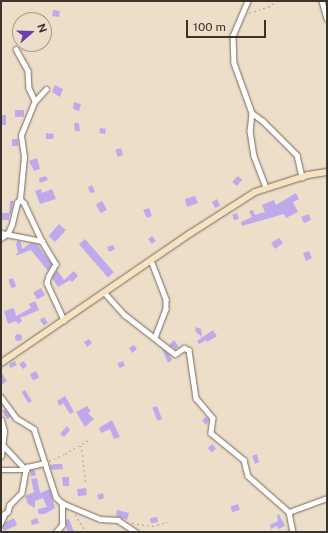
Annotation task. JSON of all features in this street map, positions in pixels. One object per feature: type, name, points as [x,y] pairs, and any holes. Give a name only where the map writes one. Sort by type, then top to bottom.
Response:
[{"type":"main road","points":[[1,363],[151,260],[255,192],[302,177],[327,172]]},
{"type":"street","points":[[248,1],[243,16],[233,36],[234,63],[252,113],[250,131],[254,156],[266,188]]},
{"type":"street","points":[[322,1],[327,18]]},
{"type":"street","points":[[18,52],[28,71],[29,88],[35,101]]},
{"type":"street","points":[[1,238],[8,233],[14,219],[17,203],[20,199],[24,157],[21,135],[35,101],[46,89]]},
{"type":"street","points":[[252,113],[263,121],[297,155],[302,177]]},
{"type":"street","points":[[20,199],[24,203],[42,241],[56,264],[47,283],[64,320]]},
{"type":"street","points":[[1,233],[8,233],[42,241]]},
{"type":"street","points":[[151,260],[166,299],[166,309],[155,337]]},
{"type":"street","points":[[104,292],[125,315],[175,354],[184,348],[189,350],[196,398],[213,418],[210,433],[244,460],[248,476],[289,512],[293,532]]},
{"type":"street","points":[[1,397],[16,418],[34,429],[56,497],[62,503],[70,505],[100,519],[118,520],[136,532]]},
{"type":"street","points":[[1,420],[4,431],[1,456]]},
{"type":"street","points":[[2,444],[26,470]]},
{"type":"street","points":[[1,523],[3,515],[8,512],[10,505],[22,493],[27,467],[45,463]]},
{"type":"street","points":[[1,470],[26,470]]},
{"type":"street","points":[[289,512],[327,498]]},
{"type":"street","points":[[56,532],[62,525],[62,503]]},
{"type":"path","points":[[243,16],[256,9],[268,7],[278,1]]},
{"type":"path","points":[[45,463],[65,454],[88,440]]},
{"type":"path","points":[[81,444],[86,484]]},
{"type":"path","points":[[70,505],[86,532]]},
{"type":"path","points":[[125,525],[133,523],[159,526],[167,522]]},
{"type":"building","points":[[53,10],[60,11],[59,17],[52,16]]},
{"type":"building","points":[[55,85],[63,89],[60,97],[52,92]]},
{"type":"building","points":[[74,102],[81,104],[79,111],[73,109]]},
{"type":"building","points":[[15,110],[24,110],[24,117],[15,117]]},
{"type":"building","points":[[1,115],[6,115],[6,125],[1,125]]},
{"type":"building","points":[[74,123],[79,123],[80,131],[75,131]]},
{"type":"building","points":[[100,128],[106,129],[105,134],[99,133]]},
{"type":"building","points":[[46,133],[54,134],[53,139],[46,139]]},
{"type":"building","points":[[12,139],[18,139],[18,146],[12,146]]},
{"type":"building","points":[[121,148],[123,155],[118,157],[115,150]]},
{"type":"building","points":[[37,158],[40,169],[34,171],[29,161]]},
{"type":"building","points":[[46,176],[48,180],[40,183],[39,178]]},
{"type":"building","points":[[238,176],[242,180],[237,186],[232,182]]},
{"type":"building","points":[[92,185],[95,192],[90,193],[88,187]]},
{"type":"building","points":[[41,189],[42,193],[52,189],[56,199],[40,204],[35,191]]},
{"type":"building","points":[[296,193],[299,199],[293,202],[298,212],[286,218],[284,214],[242,226],[241,222],[252,217],[249,211],[253,210],[255,215],[265,212],[262,205],[274,200],[276,205]]},
{"type":"building","points":[[195,196],[198,203],[187,207],[185,199]]},
{"type":"building","points":[[217,199],[220,206],[215,208],[212,202]]},
{"type":"building","points":[[10,201],[14,201],[10,216],[9,215]]},
{"type":"building","points":[[102,201],[107,210],[101,213],[96,204]]},
{"type":"building","points":[[149,208],[152,216],[147,218],[143,210]]},
{"type":"building","points":[[1,213],[9,213],[9,220],[1,220]]},
{"type":"building","points":[[237,213],[239,219],[234,220],[232,215]]},
{"type":"building","points":[[309,214],[311,220],[304,223],[301,217]]},
{"type":"building","points":[[59,224],[66,230],[55,242],[49,236]]},
{"type":"building","points":[[152,236],[156,241],[152,244],[148,239]]},
{"type":"building","points":[[279,238],[283,243],[275,249],[271,243]]},
{"type":"building","points":[[85,239],[114,272],[108,277],[79,244]]},
{"type":"building","points":[[18,240],[21,242],[22,249],[31,243],[37,244],[52,264],[48,271],[31,250],[15,256],[18,252],[16,244]]},
{"type":"building","points":[[113,245],[115,249],[109,252],[107,247]]},
{"type":"building","points":[[309,251],[312,258],[306,261],[303,253]]},
{"type":"building","points":[[57,270],[64,280],[74,271],[78,276],[72,282],[70,280],[58,287],[52,278]]},
{"type":"building","points":[[13,278],[16,286],[12,288],[8,280]]},
{"type":"building","points":[[41,288],[45,295],[37,299],[33,292]]},
{"type":"building","points":[[35,301],[39,310],[20,318],[22,321],[18,324],[16,321],[8,324],[4,311],[14,308],[16,316],[31,308],[29,304]]},
{"type":"building","points":[[44,317],[48,323],[44,326],[40,320]]},
{"type":"building","points":[[196,327],[201,329],[202,337],[195,331]]},
{"type":"building","points":[[213,330],[217,336],[207,342],[206,340],[199,344],[197,341]]},
{"type":"building","points":[[18,334],[21,337],[18,340],[15,337]]},
{"type":"building","points":[[89,339],[92,343],[87,347],[84,342]]},
{"type":"building","points":[[174,340],[179,347],[175,349],[169,345]]},
{"type":"building","points":[[134,345],[137,349],[132,353],[129,348]]},
{"type":"building","points":[[162,349],[169,354],[172,360],[168,363]]},
{"type":"building","points":[[15,361],[17,365],[10,368],[9,364]]},
{"type":"building","points":[[24,361],[27,366],[23,369],[19,364]]},
{"type":"building","points":[[123,361],[125,366],[119,368],[117,363]]},
{"type":"building","points":[[36,371],[39,377],[33,380],[30,374]]},
{"type":"building","points":[[1,372],[7,381],[1,385]]},
{"type":"building","points":[[25,390],[32,401],[28,403],[22,392]]},
{"type":"building","points":[[65,396],[74,412],[70,414],[63,403],[60,406],[57,401]]},
{"type":"building","points":[[87,406],[91,411],[88,413],[94,419],[85,427],[76,412]]},
{"type":"building","points":[[157,406],[162,419],[157,421],[152,408]]},
{"type":"building","points":[[5,409],[11,417],[7,419],[2,411]]},
{"type":"building","points":[[206,417],[209,420],[206,425],[202,420]]},
{"type":"building","points":[[112,420],[120,437],[114,439],[110,429],[101,433],[99,428]]},
{"type":"building","points":[[67,426],[70,430],[64,437],[60,434]]},
{"type":"building","points":[[212,444],[216,448],[212,452],[208,448]]},
{"type":"building","points":[[257,454],[259,462],[255,464],[252,456]]},
{"type":"building","points":[[62,464],[63,469],[51,470],[50,465]]},
{"type":"building","points":[[34,469],[36,475],[31,477],[30,470]]},
{"type":"building","points":[[62,477],[69,477],[69,486],[63,486]]},
{"type":"building","points":[[37,478],[40,493],[50,489],[55,508],[45,514],[39,514],[38,512],[38,509],[47,507],[43,498],[35,501],[35,508],[28,504],[25,496],[34,492],[31,479]]},
{"type":"building","points":[[86,488],[87,495],[78,496],[77,489]]},
{"type":"building","points":[[103,493],[104,498],[99,500],[97,495]]},
{"type":"building","points":[[238,504],[240,510],[232,512],[230,506]]},
{"type":"building","points":[[117,510],[129,513],[127,520],[116,516]]},
{"type":"building","points":[[279,514],[285,526],[278,529],[277,526],[271,529],[270,525],[278,521],[277,516]]},
{"type":"building","points":[[157,517],[158,522],[151,523],[150,518]]},
{"type":"building","points":[[14,518],[17,525],[4,531],[2,527],[6,522]]},
{"type":"building","points":[[37,518],[39,523],[32,525],[31,520]]},
{"type":"building","points":[[69,519],[74,532],[68,532],[66,520]]}]
